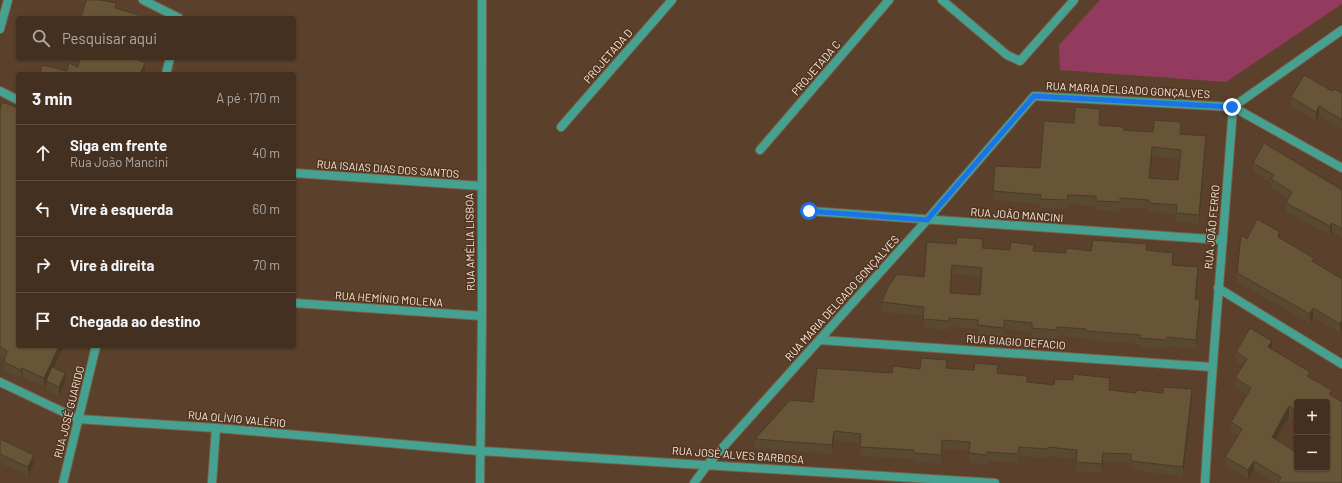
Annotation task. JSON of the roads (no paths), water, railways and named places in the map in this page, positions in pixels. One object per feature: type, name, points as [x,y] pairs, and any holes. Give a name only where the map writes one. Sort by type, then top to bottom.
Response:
[{"type":"street","points":[[0,29],[8,0]]},
{"type":"street","points":[[143,0],[175,16]]},
{"type":"street","name":"RUA AMÉLIA LISBOA","points":[[480,483],[482,316],[482,0]]},
{"type":"street","name":"PROJETADA D","points":[[561,127],[672,0]]},
{"type":"street","name":"PROJETADA C","points":[[760,150],[889,0]]},
{"type":"street","points":[[942,0],[1007,56],[1020,61],[1074,0]]},
{"type":"street","points":[[1342,30],[1232,107],[1342,168]]},
{"type":"street","points":[[166,72],[170,60]]},
{"type":"street","points":[[0,91],[16,99]]},
{"type":"street","name":"RUA MARIA DELGADO GONÇALVES","points":[[694,483],[708,464],[927,220],[1034,96],[1232,107]]},
{"type":"street","name":"RUA JOÃO FERRO","points":[[1205,483],[1212,367],[1223,240],[1232,107]]},
{"type":"street","name":"RUA ISAIAS DIAS DOS SANTOS","points":[[296,173],[481,186]]},
{"type":"street","name":"RUA JOÃO MANCINI","points":[[809,211],[1223,240]]},
{"type":"street","points":[[1218,288],[1342,364]]},
{"type":"street","name":"RUA HEMÍNIO MOLENA","points":[[296,303],[482,316]]},
{"type":"street","name":"RUA BIAGIO DEFACIO","points":[[820,340],[1212,367]]},
{"type":"street","name":"RUA JOSÉ GUARIDO","points":[[63,483],[96,348]]},
{"type":"street","name":"RUA OLÍVIO VALÉRIO","points":[[0,382],[78,419],[216,428],[480,451]]},
{"type":"street","points":[[212,483],[216,428]]},
{"type":"street","name":"RUA JOSÉ ALVES BARBOSA","points":[[480,451],[995,483]]}]
